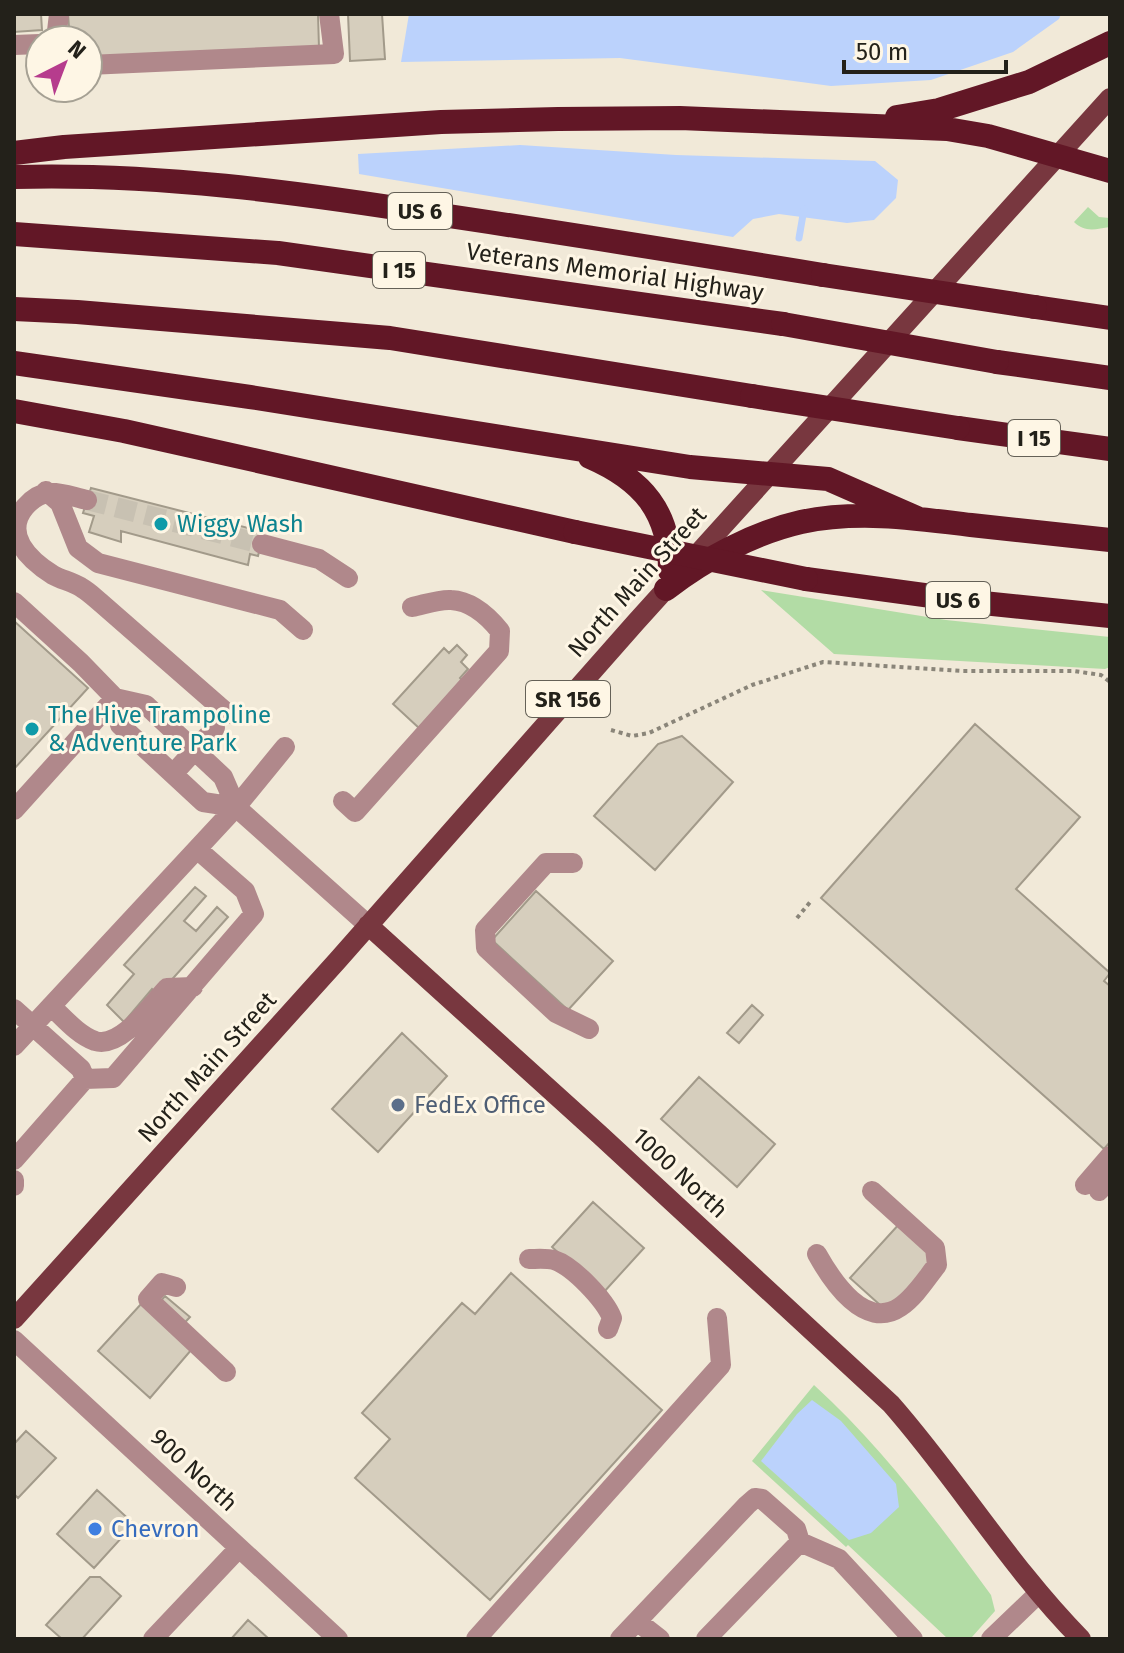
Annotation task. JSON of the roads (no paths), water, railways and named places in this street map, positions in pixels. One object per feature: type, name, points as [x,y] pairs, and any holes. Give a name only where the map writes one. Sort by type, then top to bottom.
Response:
[{"type":"highway","points":[[855,125],[939,110],[1029,82],[1110,43]]},
{"type":"highway","points":[[14,153],[441,122],[680,118],[970,133],[1110,171]]},
{"type":"highway","name":"US 6","points":[[14,177],[212,183],[344,200],[1110,318]]},
{"type":"highway","name":"Veterans Memorial Highway","points":[[14,234],[278,253],[783,324],[997,362],[1110,378]]},
{"type":"highway","name":"I 15","points":[[14,309],[390,338],[958,428],[1110,449]]},
{"type":"highway","points":[[14,363],[220,392],[690,467],[828,479],[917,518]]},
{"type":"highway","name":"US 6","points":[[14,411],[124,431],[575,532],[806,579],[983,603],[1110,616]]},
{"type":"highway","points":[[565,446],[607,464],[632,481],[653,502],[670,543],[670,574],[666,589]]},
{"type":"highway","points":[[666,589],[691,570],[733,547],[799,523],[846,516],[917,518],[1110,540]]},
{"type":"main road","name":"North Main Street","points":[[14,1319],[666,589],[1110,98]]},
{"type":"main road","name":"1000 North","points":[[368,925],[865,1378],[899,1413],[1039,1593],[1081,1639]]},
{"type":"street","points":[[104,64],[334,54],[329,14]]},
{"type":"street","points":[[46,491],[60,503],[78,548],[98,563],[280,610],[303,630]]},
{"type":"street","points":[[87,500],[46,491],[33,498],[18,516],[16,538],[29,557],[55,576],[81,587],[91,595],[222,721],[173,774]]},
{"type":"street","points":[[262,544],[319,559],[348,578]]},
{"type":"street","points":[[343,801],[355,812],[499,651],[500,631],[491,619],[477,609],[451,599],[412,607]]},
{"type":"street","points":[[14,602],[115,698],[146,705],[223,777],[236,807],[368,925]]},
{"type":"street","points":[[115,698],[120,725],[203,802],[236,807]]},
{"type":"street","points":[[14,810],[115,698]]},
{"type":"street","points":[[14,1046],[236,807],[285,747]]},
{"type":"street","points":[[14,1160],[85,1079],[113,1078],[254,914],[245,891],[197,849]]},
{"type":"street","points":[[573,863],[546,863],[485,930],[486,948],[556,1013],[589,1029]]},
{"type":"street","points":[[51,1006],[80,1032],[95,1041],[109,1042],[126,1033],[167,988],[193,987]]},
{"type":"street","points":[[14,1009],[81,1069],[85,1079]]},
{"type":"street","points":[[1098,1184],[1110,1156]]},
{"type":"street","points":[[14,1180],[14,1186]]},
{"type":"street","points":[[817,1254],[835,1283],[868,1313],[885,1314],[910,1299],[937,1265],[935,1248],[872,1191]]},
{"type":"street","points":[[529,1259],[554,1260],[569,1269],[607,1306],[612,1318],[608,1329]]},
{"type":"street","points":[[176,1287],[162,1283],[148,1299],[226,1372]]},
{"type":"street","points":[[476,1639],[721,1365],[717,1318]]},
{"type":"street","name":"900 North","points":[[14,1340],[338,1639]]},
{"type":"street","points":[[620,1639],[755,1498],[762,1499],[796,1529],[800,1542],[839,1559],[913,1639]]},
{"type":"street","points":[[706,1639],[800,1542]]},
{"type":"street","points":[[153,1639],[239,1548]]},
{"type":"street","points":[[991,1639],[1039,1593]]},
{"type":"street","points":[[637,1621],[660,1639]]},
{"type":"water","points":[[409,14],[1061,14],[1059,19],[1013,52],[931,80],[831,86],[620,58],[401,62]]},
{"type":"water","points":[[520,145],[676,155],[875,161],[898,180],[896,198],[874,220],[847,223],[779,214],[753,219],[733,237],[359,174],[358,154]]},
{"type":"water","points":[[812,1400],[841,1421],[896,1484],[899,1507],[871,1533],[849,1540],[761,1461],[797,1414]]},
{"type":"waterway","points":[[799,238],[804,209]]},
{"type":"tunnel","points":[[87,500],[262,544]]},
{"type":"place","name":"Wiggy Wash","points":[[161,524]]},
{"type":"place","name":"The Hive Trampoline & Adventure Park","points":[[32,729]]},
{"type":"place","name":"FedEx Office","points":[[398,1105]]},
{"type":"place","name":"Chevron","points":[[95,1529]]}]
